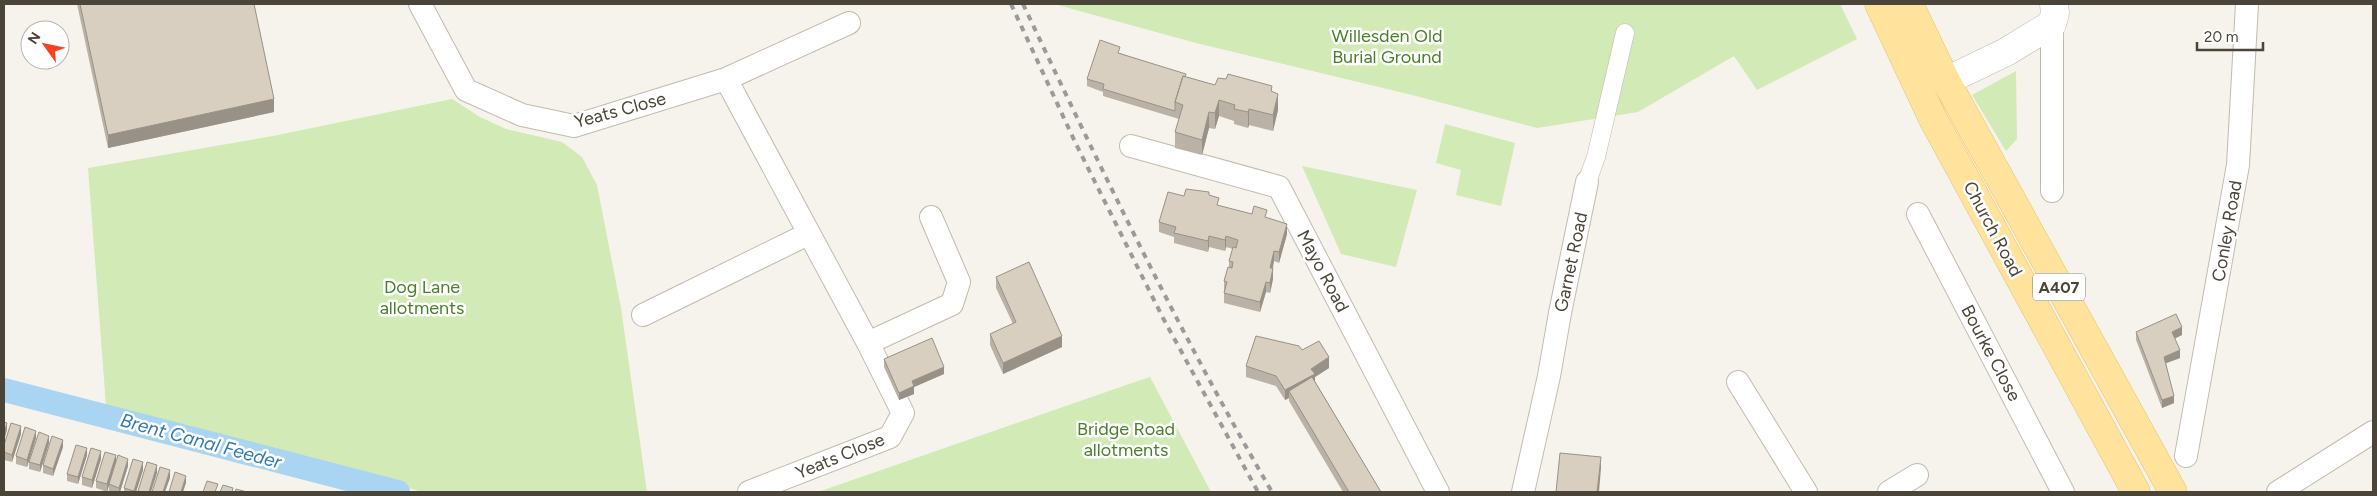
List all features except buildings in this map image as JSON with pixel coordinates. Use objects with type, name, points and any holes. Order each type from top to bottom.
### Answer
[{"type":"main road","name":"A407","points":[[1879,4],[1922,94]]},
{"type":"main road","name":"A407","points":[[1909,4],[1946,81]]},
{"type":"main road","name":"Church Road","points":[[1946,81],[2173,492]]},
{"type":"main road","name":"Church Road","points":[[1922,94],[1933,119],[2136,492]]},
{"type":"street","name":"Yeats Close","points":[[420,4],[466,90],[522,115],[574,126],[726,79],[849,23]]},
{"type":"street","name":"Conley Road","points":[[2186,456],[2238,165],[2248,4]]},
{"type":"street","points":[[1922,94],[2006,52],[2053,14]]},
{"type":"street","points":[[2052,191],[2053,14]]},
{"type":"street","name":"Garnet Road","points":[[1523,492],[1549,376],[1560,312],[1587,182],[1596,157],[1624,34]]},
{"type":"street","name":"Yeats Close","points":[[726,79],[868,343],[903,413],[890,437],[749,492]]},
{"type":"street","name":"Mayo Road","points":[[1131,146],[1279,187],[1438,492]]},
{"type":"street","name":"Bourke Close","points":[[1918,214],[2063,492]]},
{"type":"street","points":[[868,343],[952,304],[959,282],[931,217]]},
{"type":"street","points":[[643,314],[808,234]]},
{"type":"street","points":[[1738,382],[1806,492]]},
{"type":"street","points":[[2278,492],[2373,432]]},
{"type":"street","points":[[1889,492],[1917,475]]},
{"type":"green space","name":"Willesden Old Burial Ground","points":[[1054,4],[1840,4],[1857,39],[1757,90],[1734,56],[1638,112],[1537,128],[1416,96],[1196,43]]},
{"type":"green space","points":[[2016,71],[2017,139],[2006,151],[1972,95]]},
{"type":"green space","name":"Dog Lane allotments","points":[[452,99],[480,117],[506,129],[562,142],[582,157],[597,185],[621,308],[647,492],[423,492],[106,406],[88,168],[273,136]]},
{"type":"green space","points":[[1445,124],[1515,143],[1501,206],[1456,195],[1461,170],[1436,163]]},
{"type":"green space","points":[[1302,166],[1417,190],[1396,267],[1341,254]]},
{"type":"green space","name":"Bridge Road allotments","points":[[1150,377],[1211,492],[818,492],[1135,382]]},
{"type":"waterway","name":"Brent Canal Feeder","points":[[4,390],[398,492]]},
{"type":"railway","points":[[1011,4],[1076,144],[1163,318],[1258,492]]},
{"type":"railway","points":[[1023,4],[1173,312],[1272,492]]}]
